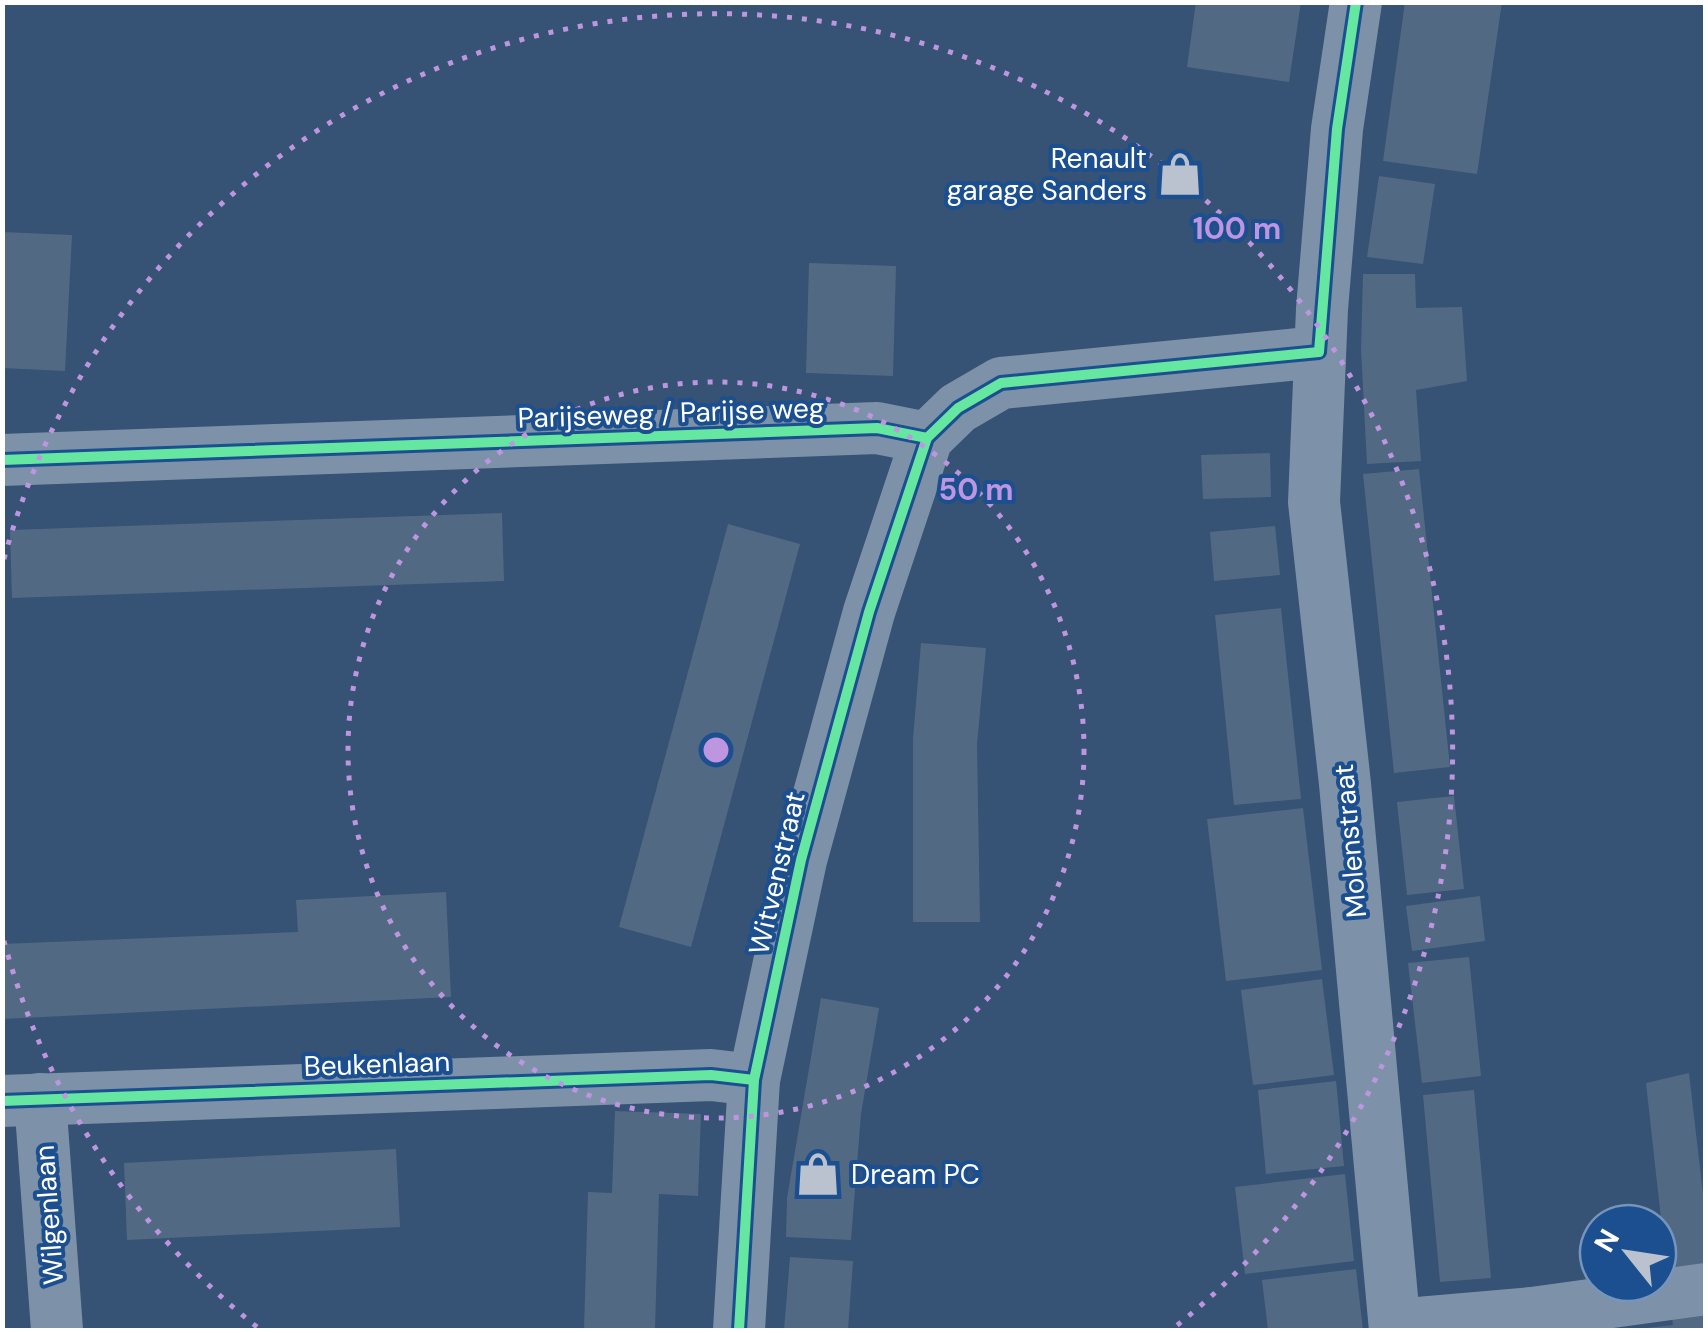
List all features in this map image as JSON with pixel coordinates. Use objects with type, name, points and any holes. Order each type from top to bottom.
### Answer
[{"type":"street","name":"Molenstraat","points":[[1356,2],[1337,128],[1319,352],[1314,502],[1345,784],[1395,1328]]},
{"type":"street","points":[[926,438],[958,408],[1001,382],[1319,352]]},
{"type":"street","name":"Parijseweg / Parijse weg","points":[[2,460],[877,428],[926,438]]},
{"type":"street","name":"Witvenstraat","points":[[739,1330],[754,1080],[800,860],[869,612],[926,438]]},
{"type":"street","name":"Beukenlaan","points":[[22,1100],[711,1075],[754,1080]]},
{"type":"street","name":"Wilgenlaan","points":[[22,1100],[57,1330]]},
{"type":"street","points":[[1395,1328],[1706,1289]]},
{"type":"building","points":[[1196,2],[1301,2],[1289,82],[1187,67]]},
{"type":"building","points":[[1405,2],[1502,2],[1477,174],[1383,161]]},
{"type":"building","points":[[1379,176],[1435,184],[1423,264],[1367,257]]},
{"type":"building","points":[[2,232],[72,235],[65,371],[2,368]]},
{"type":"building","points":[[809,263],[896,266],[893,376],[806,373]]},
{"type":"building","points":[[1363,274],[1415,274],[1416,308],[1462,307],[1467,381],[1416,390],[1421,461],[1367,464],[1361,350]]},
{"type":"building","points":[[1270,453],[1271,497],[1203,499],[1201,455]]},
{"type":"building","points":[[1419,469],[1450,767],[1394,773],[1363,474]]},
{"type":"building","points":[[502,513],[504,581],[12,598],[10,530]]},
{"type":"building","points":[[728,524],[800,544],[691,947],[619,927]]},
{"type":"building","points":[[1275,526],[1280,575],[1214,581],[1210,532]]},
{"type":"building","points":[[1281,608],[1301,799],[1234,805],[1215,615]]},
{"type":"building","points":[[921,643],[986,648],[977,744],[980,922],[913,922],[913,739]]},
{"type":"building","points":[[1454,796],[1464,889],[1407,895],[1397,802]]},
{"type":"building","points":[[1303,808],[1322,970],[1226,981],[1207,819]]},
{"type":"building","points":[[446,892],[451,997],[2,1019],[2,944],[298,932],[296,900]]},
{"type":"building","points":[[1480,896],[1485,941],[1412,951],[1406,906]]},
{"type":"building","points":[[1469,957],[1481,1076],[1422,1083],[1408,963]]},
{"type":"building","points":[[1322,979],[1334,1075],[1253,1085],[1241,990]]},
{"type":"building","points":[[821,998],[879,1008],[861,1114],[851,1240],[786,1237],[787,1198]]},
{"type":"building","points":[[1689,1073],[1706,1220],[1706,1269],[1678,1272],[1678,1203],[1659,1203],[1646,1083]]},
{"type":"building","points":[[1336,1081],[1344,1166],[1266,1174],[1258,1090]]},
{"type":"building","points":[[1474,1090],[1491,1278],[1440,1282],[1423,1095]]},
{"type":"building","points":[[615,1111],[701,1114],[698,1196],[659,1194],[655,1330],[584,1330],[588,1192],[612,1193]]},
{"type":"building","points":[[396,1149],[400,1227],[127,1240],[124,1163]]},
{"type":"building","points":[[1345,1174],[1354,1261],[1245,1274],[1235,1187]]},
{"type":"building","points":[[790,1257],[853,1261],[848,1330],[784,1330]]},
{"type":"building","points":[[1356,1269],[1363,1330],[1268,1330],[1262,1280]]},
{"type":"building","points":[[1706,1314],[1706,1330],[1647,1330],[1673,1325],[1672,1318]]},
{"type":"cycle path","points":[[739,1330],[754,1080],[801,860],[869,612],[927,438],[958,408],[1001,383],[1319,352],[1337,129],[1356,2]]},
{"type":"cycle path","points":[[2,460],[877,428],[927,438]]},
{"type":"cycle path","points":[[2,1101],[711,1075],[754,1080]]},
{"type":"place","name":"Renault garage Sanders","points":[[1180,174]]},
{"type":"place","name":"Dream PC","points":[[818,1174]]}]
